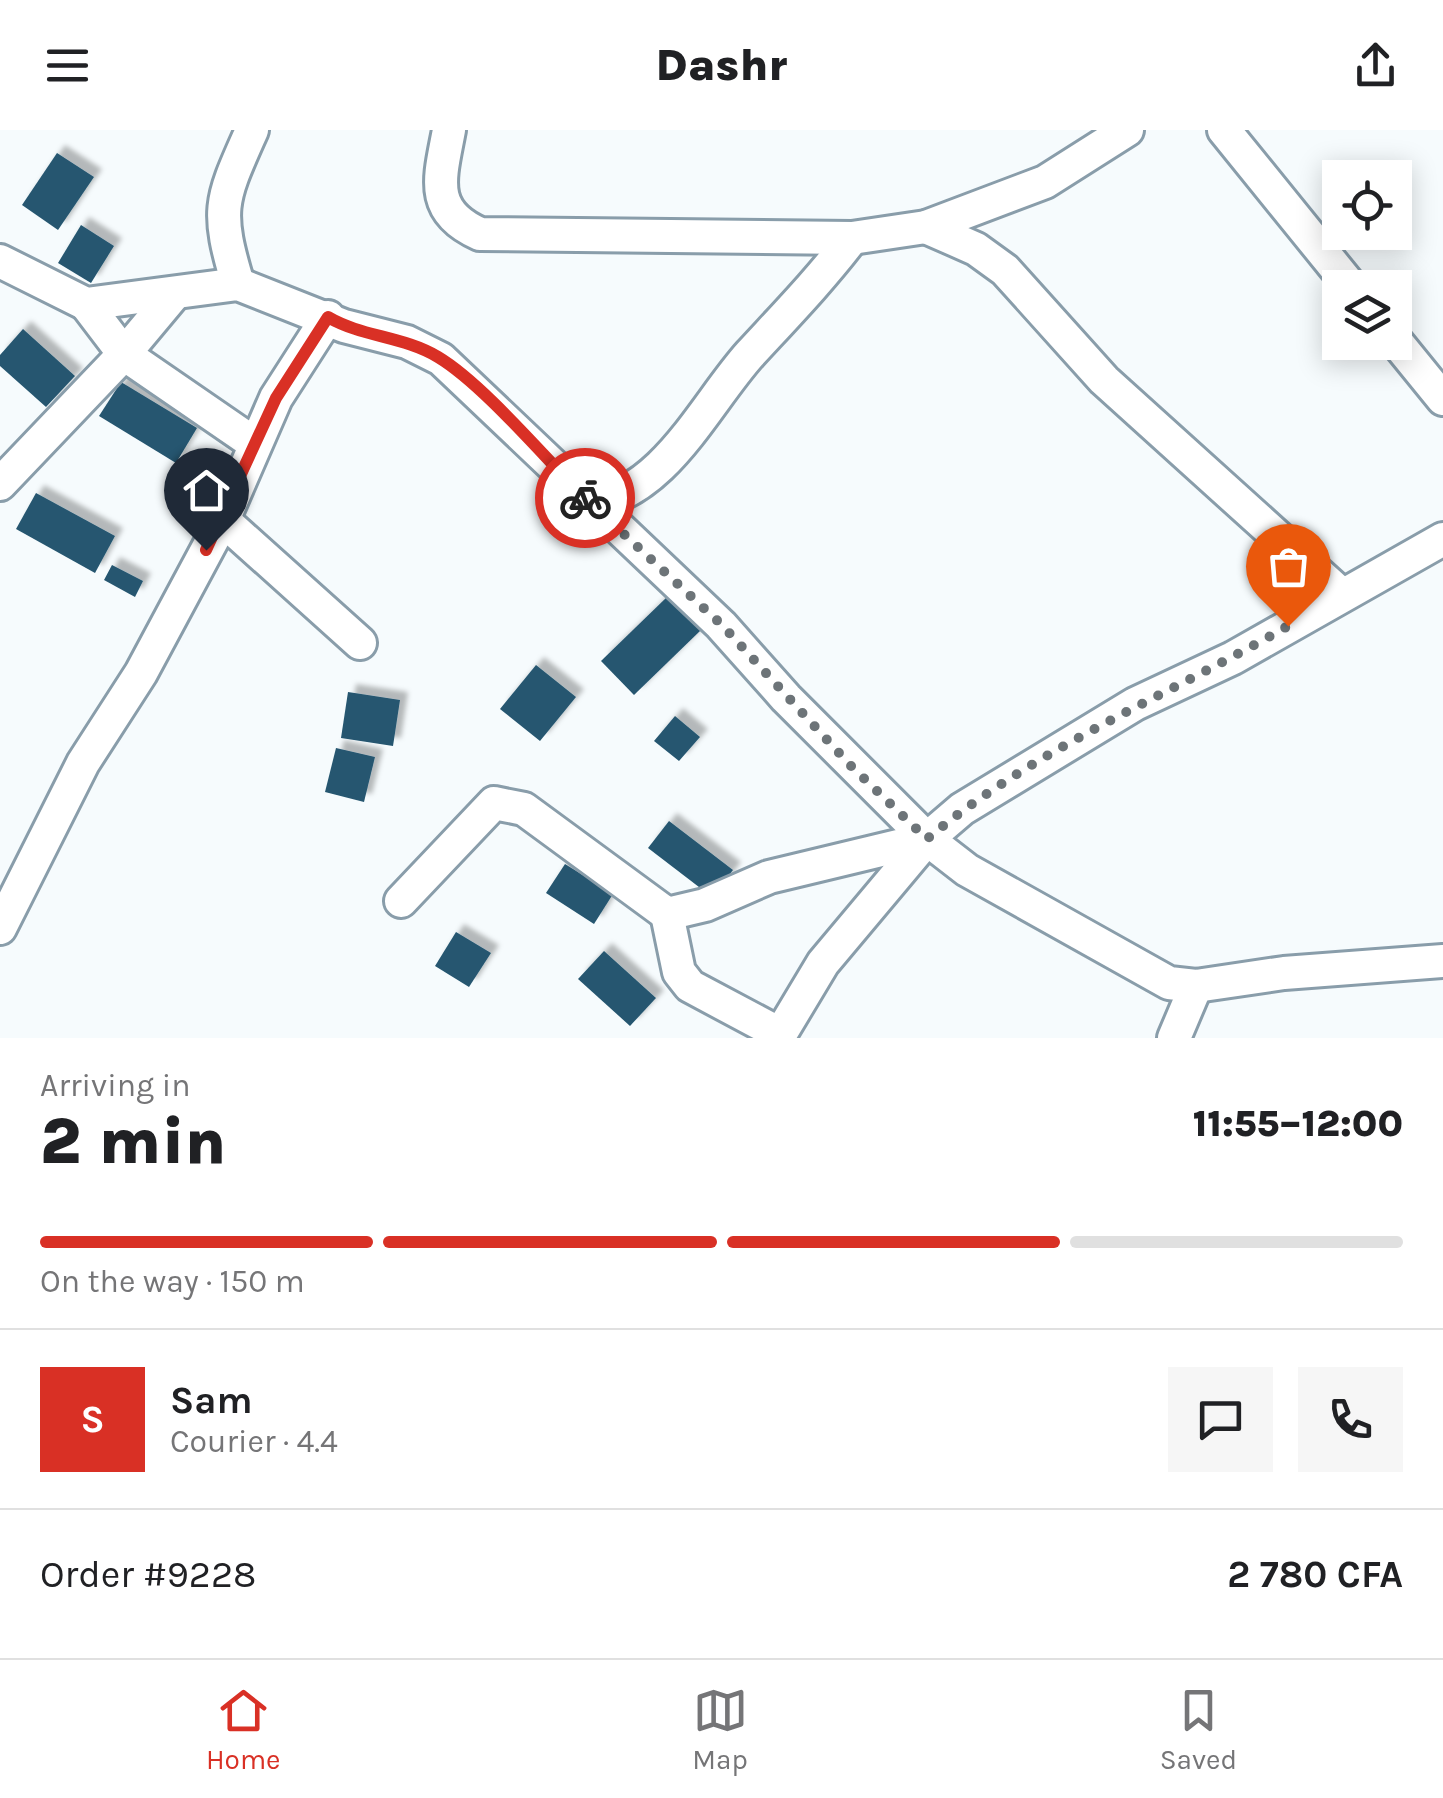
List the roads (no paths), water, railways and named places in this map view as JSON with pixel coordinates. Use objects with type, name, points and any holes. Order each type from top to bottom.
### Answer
[{"type":"street","points":[[238,284],[220,218],[224,193],[252,130]]},
{"type":"street","points":[[449,130],[442,168],[442,201],[454,222],[480,234],[852,238],[926,228],[1045,182],[1111,135]]},
{"type":"street","points":[[1224,130],[1337,270]]},
{"type":"street","points":[[926,228],[976,249],[1005,270],[1104,380],[1342,595]]},
{"type":"street","points":[[590,503],[607,501],[635,487],[684,438],[852,238]]},
{"type":"street","points":[[0,260],[86,304],[124,354],[255,444]]},
{"type":"street","points":[[86,304],[238,284],[344,326],[407,342],[441,358],[722,625],[838,752],[927,839],[967,870],[1169,983],[1196,986],[1284,973],[1443,961]]},
{"type":"street","points":[[0,484],[124,354],[174,293]]},
{"type":"street","points":[[0,928],[82,763],[141,673],[223,520],[276,398],[328,317]]},
{"type":"street","points":[[1411,360],[1443,400]]},
{"type":"street","points":[[223,520],[360,643]]},
{"type":"street","points":[[401,901],[494,803],[524,809],[667,914],[679,972],[690,986],[779,1036],[823,964],[927,839],[962,809],[1135,704],[1234,658],[1443,540]]},
{"type":"street","points":[[667,914],[704,905],[769,877],[927,839]]},
{"type":"street","points":[[1174,1038],[1196,986]]}]
